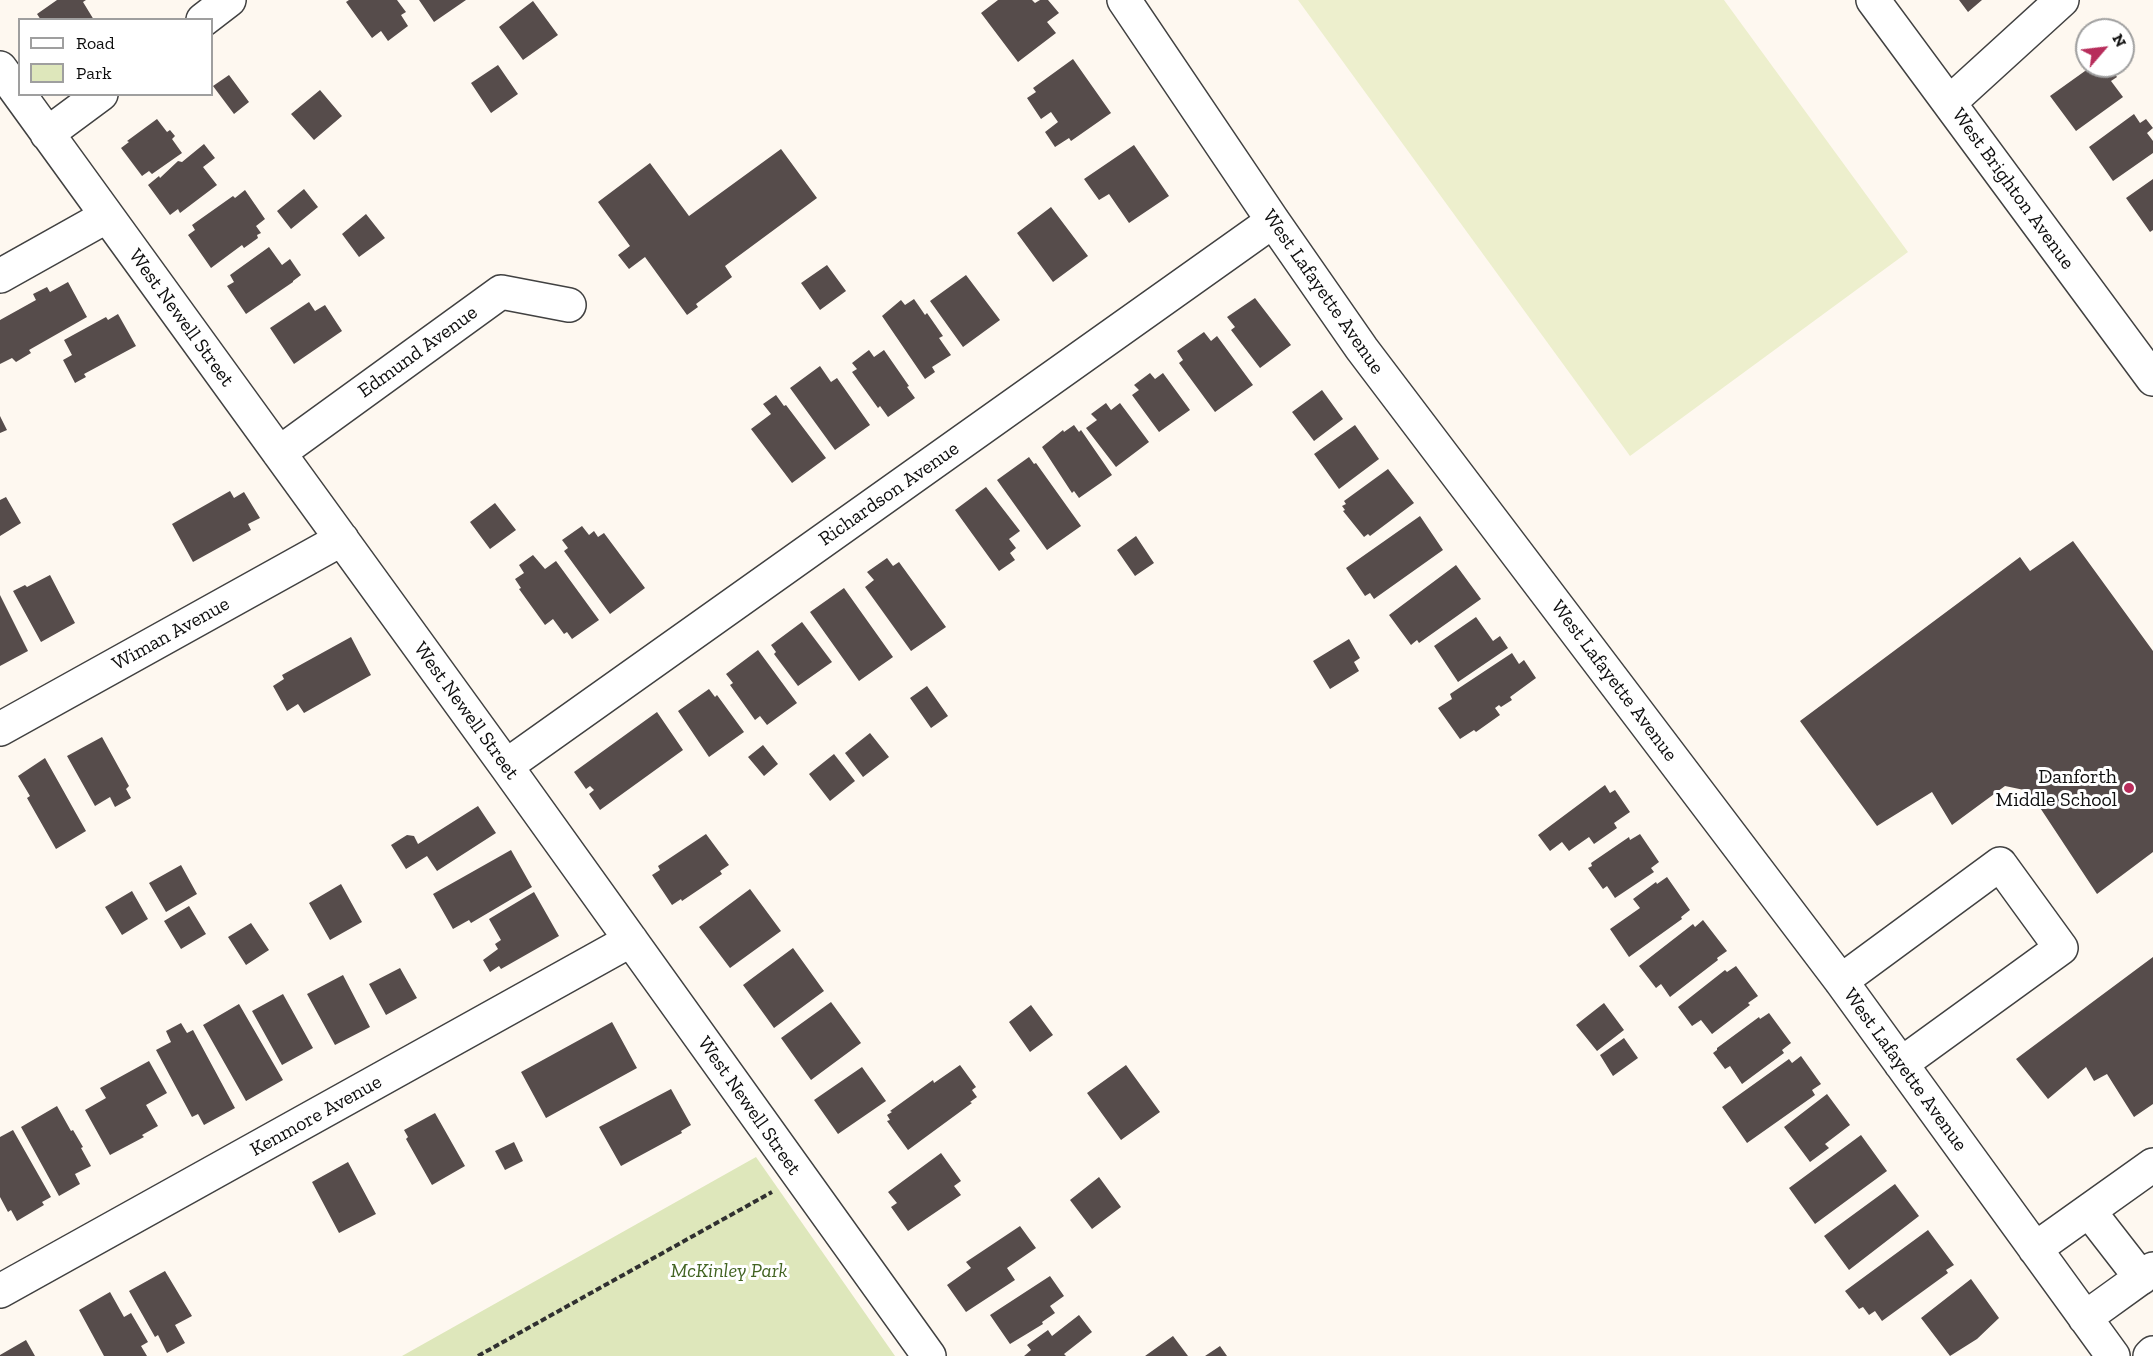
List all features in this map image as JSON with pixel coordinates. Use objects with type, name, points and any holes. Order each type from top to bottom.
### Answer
[{"type":"street","points":[[206,18],[229,0]]},
{"type":"street","name":"West Lafayette Avenue","points":[[1124,0],[1273,221],[1370,358],[1841,981],[2113,1356]]},
{"type":"street","name":"West Brighton Avenue","points":[[1873,0],[2153,379]]},
{"type":"street","points":[[1949,103],[2062,0]]},
{"type":"street","name":"West Newell Street","points":[[0,68],[18,93]]},
{"type":"street","name":"West Newell Street","points":[[20,96],[506,766],[798,1177],[929,1356]]},
{"type":"street","points":[[47,134],[98,96]]},
{"type":"street","points":[[0,276],[106,216]]},
{"type":"street","name":"Richardson Avenue","points":[[506,766],[1273,221]]},
{"type":"street","name":"Edmund Avenue","points":[[279,453],[501,292],[569,305]]},
{"type":"street","name":"Wiman Avenue","points":[[0,729],[342,539]]},
{"type":"street","points":[[1841,981],[2000,864],[2061,948],[1901,1064]]},
{"type":"street","name":"Kenmore Avenue","points":[[0,1292],[631,940]]},
{"type":"street","points":[[2035,1249],[2153,1165]]},
{"type":"street","points":[[2085,1318],[2147,1273],[2089,1211]]},
{"type":"path","points":[[478,1356],[798,1177]]},
{"type":"green space","points":[[1298,0],[1724,0],[1908,252],[1630,456]]},
{"type":"green space","name":"McKinley Park","points":[[756,1157],[895,1356],[402,1356]]},
{"type":"building","points":[[57,0],[86,0],[83,2],[93,18],[40,18],[37,14]]},
{"type":"building","points":[[349,0],[397,0],[406,12],[401,15],[408,26],[388,41],[381,31],[372,38],[346,2]]},
{"type":"building","points":[[419,0],[466,0],[434,22]]},
{"type":"building","points":[[998,0],[1032,0],[1035,3],[1048,0],[1059,13],[1047,22],[1056,33],[1018,62],[981,13]]},
{"type":"building","points":[[1959,0],[1982,0],[1968,12]]},
{"type":"building","points":[[533,1],[558,35],[523,60],[499,27]]},
{"type":"building","points":[[1073,59],[1111,113],[1071,141],[1069,138],[1055,147],[1045,132],[1058,122],[1051,112],[1041,119],[1027,98],[1036,92],[1033,88]]},
{"type":"building","points":[[498,65],[518,94],[491,113],[471,83]]},
{"type":"building","points":[[229,75],[249,102],[234,114],[213,86]]},
{"type":"building","points":[[2075,78],[2116,78],[2111,81],[2123,97],[2076,131],[2050,96]]},
{"type":"building","points":[[320,90],[342,116],[314,140],[291,114]]},
{"type":"building","points":[[2134,114],[2140,123],[2146,119],[2153,128],[2147,133],[2153,141],[2153,153],[2113,181],[2089,147]]},
{"type":"building","points":[[157,119],[167,132],[170,130],[175,136],[172,139],[182,153],[152,174],[149,171],[142,176],[121,148]]},
{"type":"building","points":[[204,144],[215,158],[203,167],[217,185],[180,213],[178,209],[170,215],[148,185]]},
{"type":"building","points":[[1134,145],[1169,196],[1129,223],[1109,194],[1099,200],[1084,179]]},
{"type":"building","points":[[781,149],[817,198],[725,266],[732,277],[696,304],[698,307],[687,315],[645,257],[629,269],[618,255],[630,246],[598,202],[650,163],[689,216]]},
{"type":"building","points":[[2153,179],[2153,230],[2150,232],[2126,198]]},
{"type":"building","points":[[304,189],[318,207],[291,229],[277,211]]},
{"type":"building","points":[[245,190],[265,219],[256,226],[261,233],[244,248],[242,245],[211,268],[188,235],[195,230],[192,225]]},
{"type":"building","points":[[1051,207],[1088,256],[1053,282],[1017,233]]},
{"type":"building","points":[[366,214],[385,238],[359,257],[342,234]]},
{"type":"building","points":[[269,247],[282,265],[290,259],[301,275],[246,314],[227,286],[234,282],[230,275]]},
{"type":"building","points":[[827,265],[846,291],[820,310],[801,283]]},
{"type":"building","points":[[966,275],[1000,320],[963,347],[930,301]]},
{"type":"building","points":[[68,282],[87,317],[29,350],[31,353],[16,362],[12,358],[0,364],[0,320],[36,300],[33,294],[47,287],[50,292]]},
{"type":"building","points":[[1255,298],[1291,345],[1260,368],[1231,330],[1235,327],[1227,317]]},
{"type":"building","points":[[914,299],[943,336],[939,338],[951,355],[932,367],[935,372],[925,379],[882,316],[901,300],[905,305]]},
{"type":"building","points":[[309,302],[315,311],[325,305],[342,331],[294,364],[270,328]]},
{"type":"building","points":[[118,314],[136,346],[84,374],[86,377],[75,383],[63,360],[72,355],[64,340],[106,317],[108,320]]},
{"type":"building","points":[[1204,332],[1211,341],[1217,336],[1253,385],[1215,412],[1179,363],[1183,360],[1177,351]]},
{"type":"building","points":[[869,350],[874,357],[884,350],[915,398],[888,417],[880,406],[878,408],[852,372],[857,369],[852,363]]},
{"type":"building","points":[[820,366],[831,382],[837,378],[870,425],[835,450],[790,388]]},
{"type":"building","points":[[1150,373],[1155,379],[1163,373],[1190,410],[1159,432],[1132,395],[1139,390],[1134,385]]},
{"type":"building","points":[[1322,390],[1343,419],[1314,441],[1292,412]]},
{"type":"building","points":[[776,395],[826,458],[792,483],[751,429],[771,414],[763,404]]},
{"type":"building","points":[[1106,403],[1111,410],[1120,403],[1149,442],[1116,467],[1086,428],[1097,420],[1091,414]]},
{"type":"building","points":[[0,416],[7,430],[0,433]]},
{"type":"building","points":[[1074,425],[1079,432],[1081,430],[1112,475],[1079,498],[1074,491],[1072,493],[1042,447],[1063,430],[1064,432]]},
{"type":"building","points":[[1355,425],[1379,459],[1339,489],[1314,454]]},
{"type":"building","points":[[1029,457],[1034,464],[1036,463],[1081,526],[1047,550],[997,480]]},
{"type":"building","points":[[1388,469],[1414,503],[1370,536],[1368,534],[1364,537],[1343,511],[1345,510],[1342,506],[1346,504],[1344,501]]},
{"type":"building","points":[[986,487],[1020,531],[1009,539],[1016,548],[1010,553],[1015,560],[999,571],[955,510]]},
{"type":"building","points":[[230,491],[234,498],[244,492],[260,518],[248,524],[251,530],[193,562],[172,524]]},
{"type":"building","points":[[6,497],[21,523],[0,536],[0,500]]},
{"type":"building","points":[[495,503],[516,530],[490,549],[470,522]]},
{"type":"building","points":[[1420,516],[1443,550],[1374,599],[1370,593],[1365,596],[1346,568]]},
{"type":"building","points":[[582,526],[589,535],[594,531],[598,537],[604,533],[645,588],[610,614],[564,551],[568,548],[562,540]]},
{"type":"building","points":[[1136,536],[1154,563],[1135,576],[1117,550]]},
{"type":"building","points":[[2073,541],[2153,651],[2153,852],[2097,894],[2029,791],[2005,786],[1952,825],[1932,792],[1877,826],[1800,721],[2020,557],[2030,571]]},
{"type":"building","points":[[533,555],[545,569],[556,561],[599,620],[572,639],[567,632],[564,634],[553,619],[545,625],[519,589],[521,588],[515,579],[524,573],[519,565]]},
{"type":"building","points":[[887,558],[893,566],[899,562],[946,627],[911,651],[865,587],[874,580],[867,572]]},
{"type":"building","points":[[1456,565],[1481,599],[1419,643],[1417,640],[1411,645],[1389,615]]},
{"type":"building","points":[[50,575],[75,623],[41,642],[13,591],[25,585],[27,587]]},
{"type":"building","points":[[844,588],[893,657],[859,681],[810,612]]},
{"type":"building","points":[[0,595],[28,651],[0,666]]},
{"type":"building","points":[[1476,617],[1493,641],[1500,636],[1508,648],[1458,682],[1434,646]]},
{"type":"building","points":[[802,622],[832,662],[798,686],[774,654],[776,652],[771,645]]},
{"type":"building","points":[[351,637],[371,675],[304,713],[298,704],[287,711],[273,686],[284,679],[282,675]]},
{"type":"building","points":[[1349,639],[1360,658],[1354,662],[1359,671],[1330,689],[1313,661]]},
{"type":"building","points":[[758,650],[797,703],[767,725],[760,716],[755,720],[730,685],[733,683],[726,674]]},
{"type":"building","points":[[1512,653],[1519,664],[1524,660],[1536,678],[1510,697],[1512,700],[1495,708],[1500,715],[1476,732],[1474,730],[1460,739],[1438,708],[1452,699],[1450,694]]},
{"type":"building","points":[[927,686],[948,716],[931,728],[910,698]]},
{"type":"building","points":[[709,689],[715,697],[717,695],[744,732],[709,757],[678,711]]},
{"type":"building","points":[[657,712],[683,750],[600,810],[589,794],[594,790],[590,786],[586,789],[574,772]]},
{"type":"building","points":[[870,733],[889,757],[863,777],[845,753]]},
{"type":"building","points":[[102,737],[129,786],[126,789],[131,798],[115,807],[110,797],[95,806],[67,756]]},
{"type":"building","points":[[763,745],[778,764],[764,776],[748,757]]},
{"type":"building","points":[[834,754],[855,781],[830,801],[809,774]]},
{"type":"building","points":[[45,758],[86,831],[56,849],[27,798],[30,796],[18,776]]},
{"type":"building","points":[[1605,785],[1610,793],[1615,790],[1630,812],[1614,823],[1617,828],[1594,844],[1589,837],[1569,851],[1562,842],[1550,851],[1538,835]]},
{"type":"building","points":[[478,806],[496,833],[437,871],[427,856],[406,869],[391,845],[407,835],[414,836],[418,844]]},
{"type":"building","points":[[706,834],[729,865],[720,871],[722,874],[682,901],[681,899],[672,905],[652,875],[660,870],[658,866]]},
{"type":"building","points":[[1640,834],[1659,862],[1651,868],[1654,872],[1615,898],[1607,886],[1603,889],[1588,868],[1592,866],[1591,863],[1629,837],[1630,840]]},
{"type":"building","points":[[511,850],[532,887],[471,923],[469,920],[453,929],[433,894]]},
{"type":"building","points":[[181,865],[197,894],[166,912],[149,883]]},
{"type":"building","points":[[1667,877],[1690,910],[1681,917],[1682,919],[1629,957],[1610,929],[1640,908],[1633,899]]},
{"type":"building","points":[[341,884],[362,922],[330,940],[309,903]]},
{"type":"building","points":[[750,889],[781,931],[730,968],[699,927]]},
{"type":"building","points":[[132,891],[148,919],[122,935],[105,907]]},
{"type":"building","points":[[534,892],[559,936],[501,969],[499,966],[490,972],[483,960],[498,949],[495,944],[501,940],[489,919]]},
{"type":"building","points":[[189,906],[206,934],[181,949],[164,921]]},
{"type":"building","points":[[1703,920],[1727,951],[1670,997],[1661,984],[1656,988],[1639,966],[1693,924],[1695,927]]},
{"type":"building","points":[[251,923],[269,950],[246,965],[228,937]]},
{"type":"building","points":[[793,948],[824,991],[774,1028],[743,985]]},
{"type":"building","points":[[2153,957],[2153,1104],[2134,1117],[2107,1074],[2094,1081],[2086,1067],[2048,1099],[2016,1059]]},
{"type":"building","points":[[1736,966],[1758,996],[1748,1003],[1750,1005],[1712,1034],[1701,1020],[1692,1026],[1678,1007],[1725,970],[1727,972]]},
{"type":"building","points":[[400,968],[417,998],[386,1015],[369,984]]},
{"type":"building","points":[[343,975],[370,1027],[335,1045],[307,994]]},
{"type":"building","points":[[283,994],[313,1048],[282,1065],[252,1011]]},
{"type":"building","points":[[831,1002],[861,1043],[811,1080],[781,1038]]},
{"type":"building","points":[[1604,1003],[1624,1030],[1597,1051],[1576,1025]]},
{"type":"building","points":[[239,1004],[283,1080],[246,1101],[203,1025]]},
{"type":"building","points":[[1031,1005],[1053,1035],[1030,1052],[1009,1022]]},
{"type":"building","points":[[1769,1013],[1791,1043],[1782,1050],[1784,1053],[1742,1084],[1730,1066],[1725,1069],[1713,1053],[1759,1017],[1760,1019]]},
{"type":"building","points":[[612,1022],[637,1068],[546,1118],[521,1072]]},
{"type":"building","points":[[181,1023],[187,1033],[193,1030],[235,1108],[204,1125],[198,1114],[192,1117],[156,1050],[171,1042],[166,1031]]},
{"type":"building","points":[[1624,1038],[1638,1058],[1613,1076],[1600,1055]]},
{"type":"building","points":[[1801,1056],[1821,1084],[1812,1090],[1815,1095],[1747,1143],[1722,1107],[1789,1059],[1792,1063]]},
{"type":"building","points":[[149,1061],[167,1093],[146,1105],[158,1126],[142,1135],[144,1137],[110,1155],[85,1110],[106,1098],[100,1088]]},
{"type":"building","points":[[960,1065],[976,1087],[972,1090],[977,1097],[908,1150],[887,1121],[890,1120],[887,1115],[933,1080],[934,1083]]},
{"type":"building","points":[[1126,1065],[1160,1112],[1121,1140],[1087,1093]]},
{"type":"building","points":[[862,1067],[886,1101],[838,1134],[814,1100]]},
{"type":"building","points":[[671,1089],[691,1125],[681,1131],[682,1133],[621,1166],[599,1127]]},
{"type":"building","points":[[1827,1094],[1850,1125],[1825,1144],[1829,1148],[1810,1162],[1784,1127]]},
{"type":"building","points":[[57,1106],[83,1147],[81,1148],[91,1166],[75,1174],[80,1184],[59,1196],[21,1127]]},
{"type":"building","points":[[435,1113],[465,1166],[432,1185],[406,1139],[408,1137],[404,1130]]},
{"type":"building","points":[[13,1130],[51,1197],[42,1202],[44,1205],[17,1221],[11,1210],[8,1212],[0,1197],[0,1137]]},
{"type":"building","points":[[1861,1135],[1887,1171],[1815,1224],[1789,1188]]},
{"type":"building","points":[[514,1142],[523,1161],[505,1170],[495,1151]]},
{"type":"building","points":[[941,1153],[961,1181],[954,1186],[961,1195],[908,1231],[891,1207],[897,1203],[888,1192]]},
{"type":"building","points":[[348,1162],[376,1214],[339,1233],[312,1182]]},
{"type":"building","points":[[1099,1177],[1121,1207],[1092,1229],[1070,1200]]},
{"type":"building","points":[[1895,1184],[1919,1216],[1849,1270],[1824,1236]]},
{"type":"building","points":[[1020,1226],[1036,1248],[1007,1268],[1015,1280],[966,1312],[947,1285],[971,1268],[966,1262]]},
{"type":"building","points":[[1928,1230],[1954,1265],[1946,1270],[1948,1273],[1882,1321],[1875,1311],[1869,1315],[1863,1307],[1859,1309],[1845,1291]]},
{"type":"building","points":[[165,1271],[192,1316],[175,1325],[185,1343],[167,1353],[158,1335],[155,1337],[129,1291]]},
{"type":"building","points":[[1050,1276],[1064,1296],[1050,1306],[1055,1313],[1042,1322],[1043,1324],[1010,1344],[990,1315]]},
{"type":"building","points":[[1971,1279],[1999,1318],[1977,1339],[1950,1356],[1921,1318]]},
{"type":"building","points":[[110,1292],[124,1317],[131,1313],[148,1342],[141,1346],[147,1356],[104,1356],[79,1310]]},
{"type":"building","points":[[1079,1315],[1092,1332],[1064,1354],[1066,1356],[1024,1356],[1031,1350],[1027,1345],[1048,1330],[1052,1336]]},
{"type":"building","points":[[1173,1336],[1188,1356],[1145,1356]]},
{"type":"building","points":[[26,1340],[35,1356],[0,1356],[0,1355]]},
{"type":"building","points":[[1220,1346],[1227,1356],[1205,1356]]},
{"type":"place","name":"Danforth Middle School","points":[[2129,788]]}]
